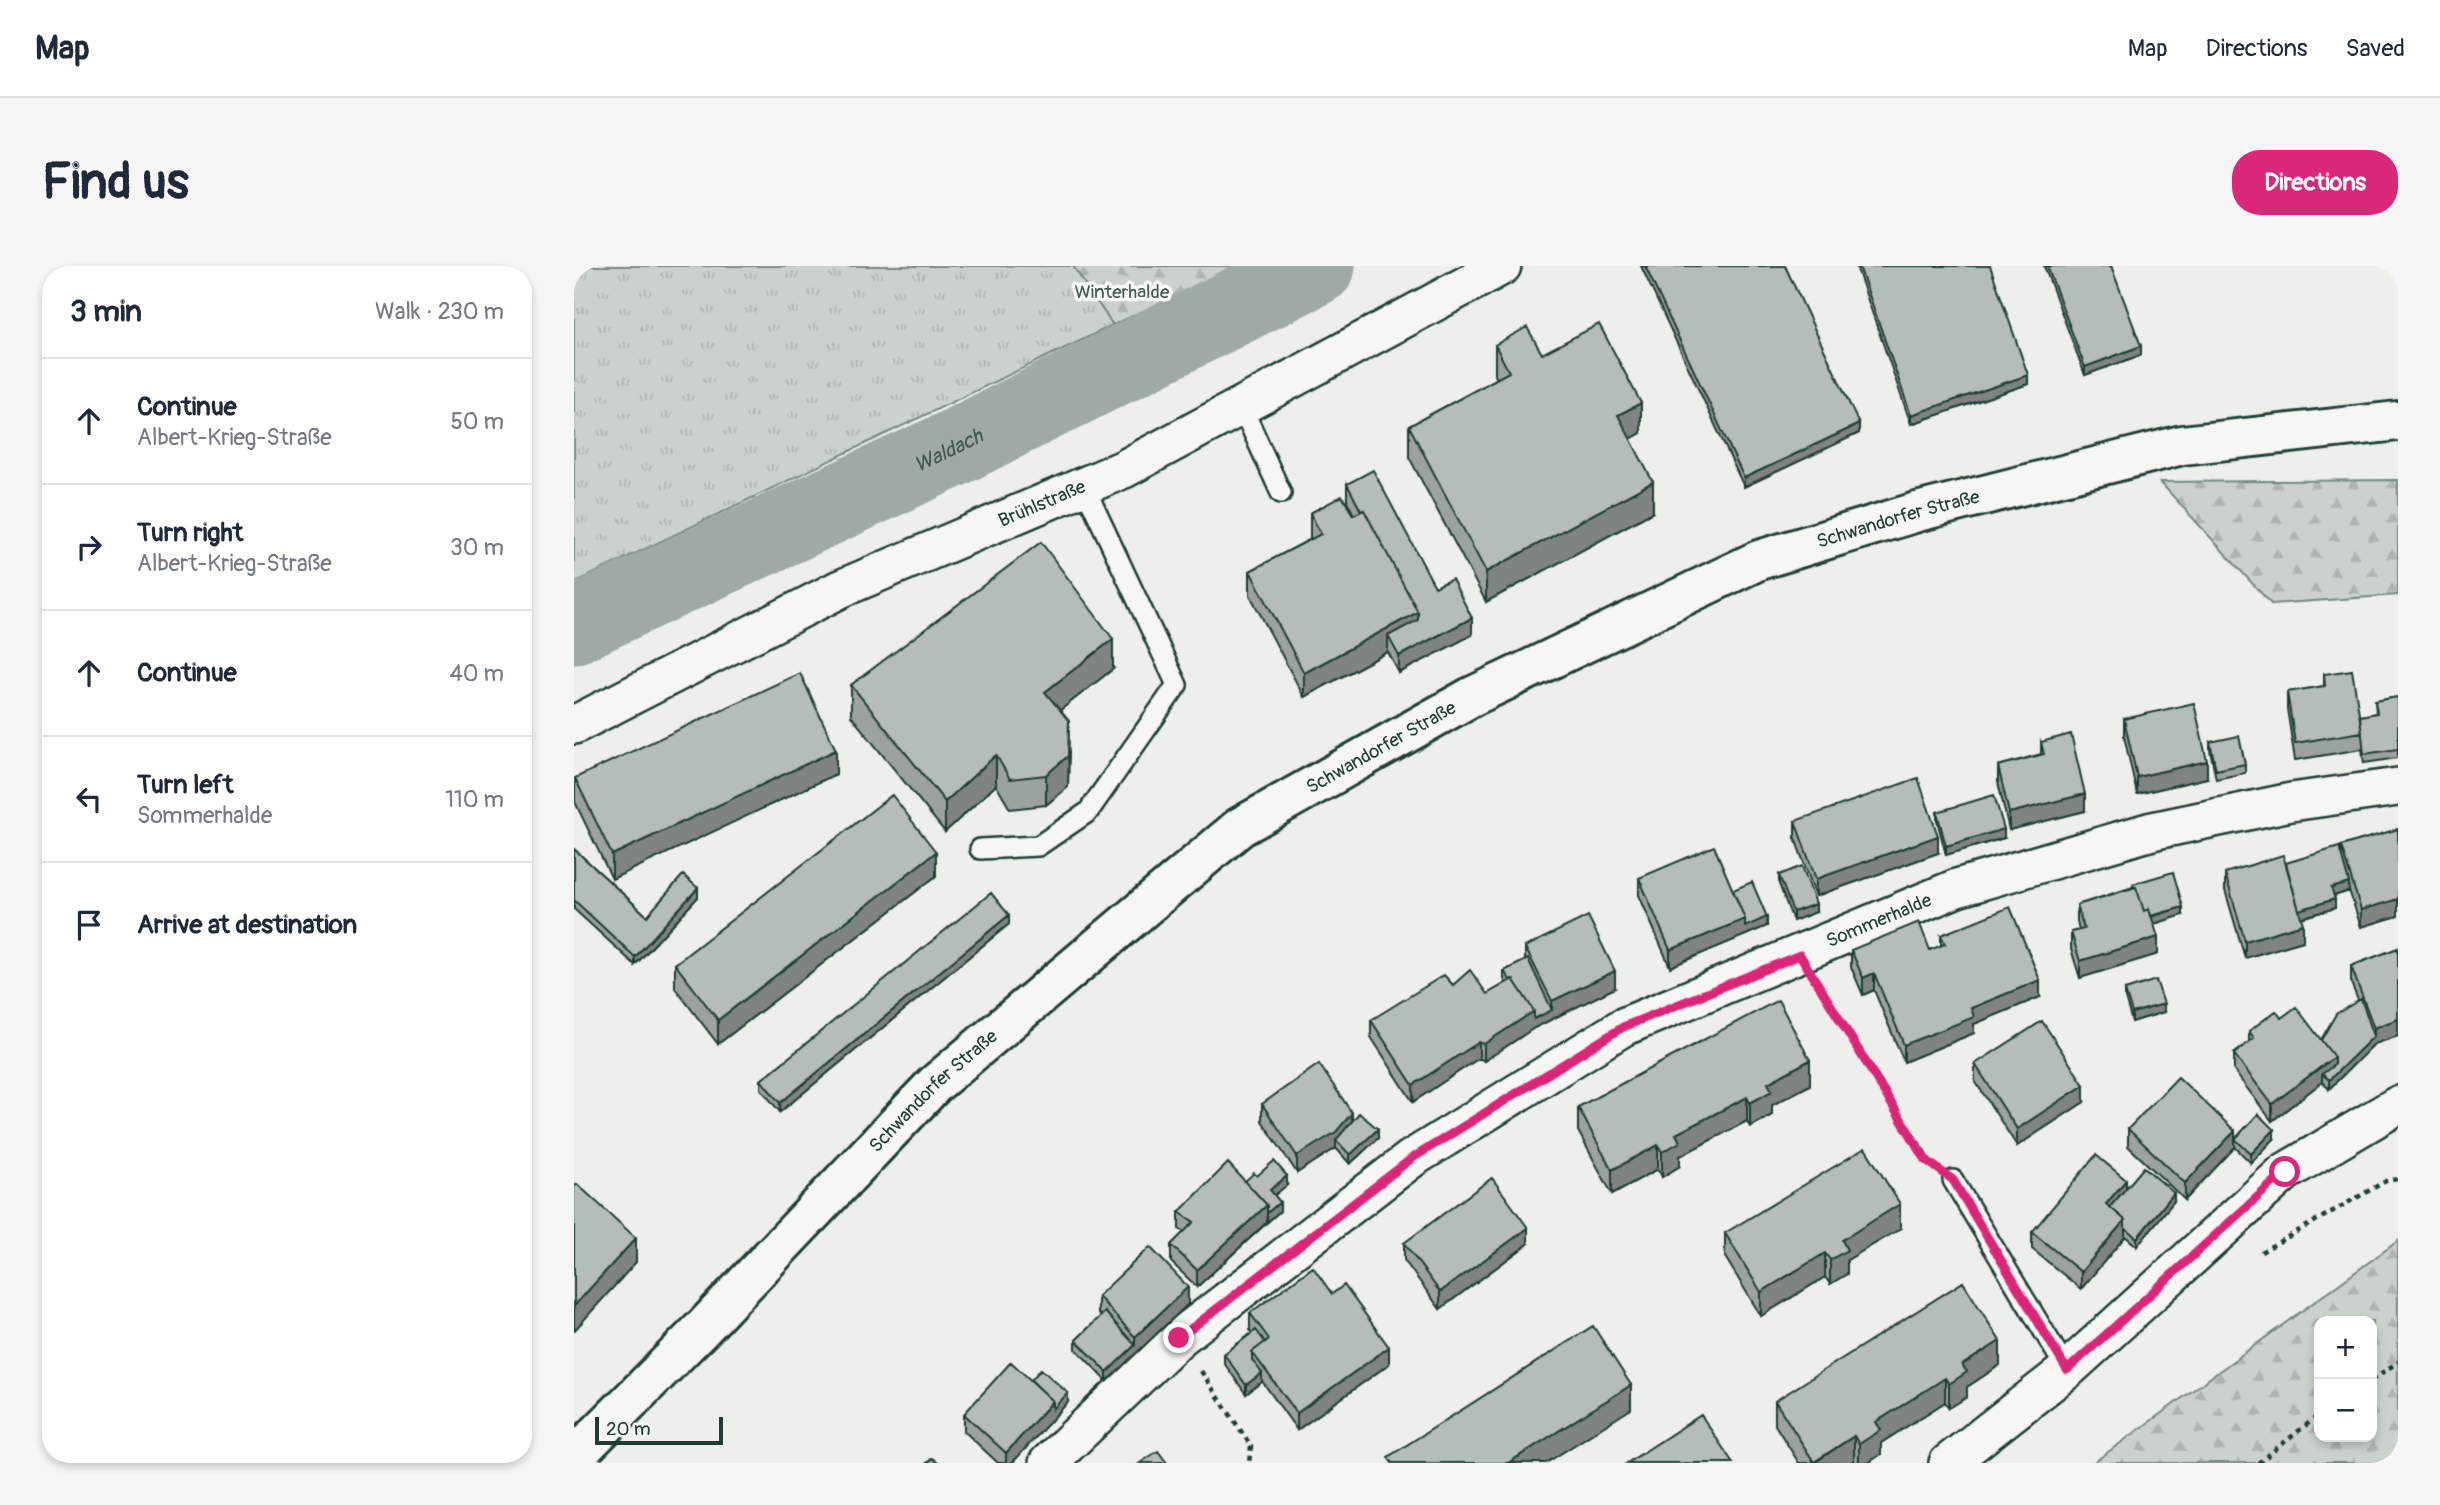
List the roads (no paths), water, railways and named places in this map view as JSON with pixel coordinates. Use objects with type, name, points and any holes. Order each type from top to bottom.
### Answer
[{"type":"main road","name":"Schwandorfer Straße","points":[[574,1457],[704,1328],[935,1084],[1229,836],[1252,820],[1471,697],[1759,560],[1917,512],[2182,445],[2398,421]]},
{"type":"street","name":"Brühlstraße","points":[[574,724],[840,589],[1124,469],[1503,266]]},
{"type":"street","name":"Sommerhalde","points":[[1048,1463],[1179,1338],[1411,1159],[1623,1027],[1957,888],[2152,831],[2291,802],[2398,787]]},
{"type":"street","points":[[1948,1463],[2067,1370],[2285,1172],[2398,1105]]},
{"type":"lane","points":[[1241,405],[1282,493]]},
{"type":"lane","points":[[980,849],[1038,846],[1088,812],[1177,685],[1084,486]]},
{"type":"lane","points":[[1953,1180],[2067,1370]]},
{"type":"waterway","name":"Waldach","points":[[574,625],[950,450],[1317,266]]},
{"type":"park label","name":"Winterhalde","points":[[1122,292]]}]
